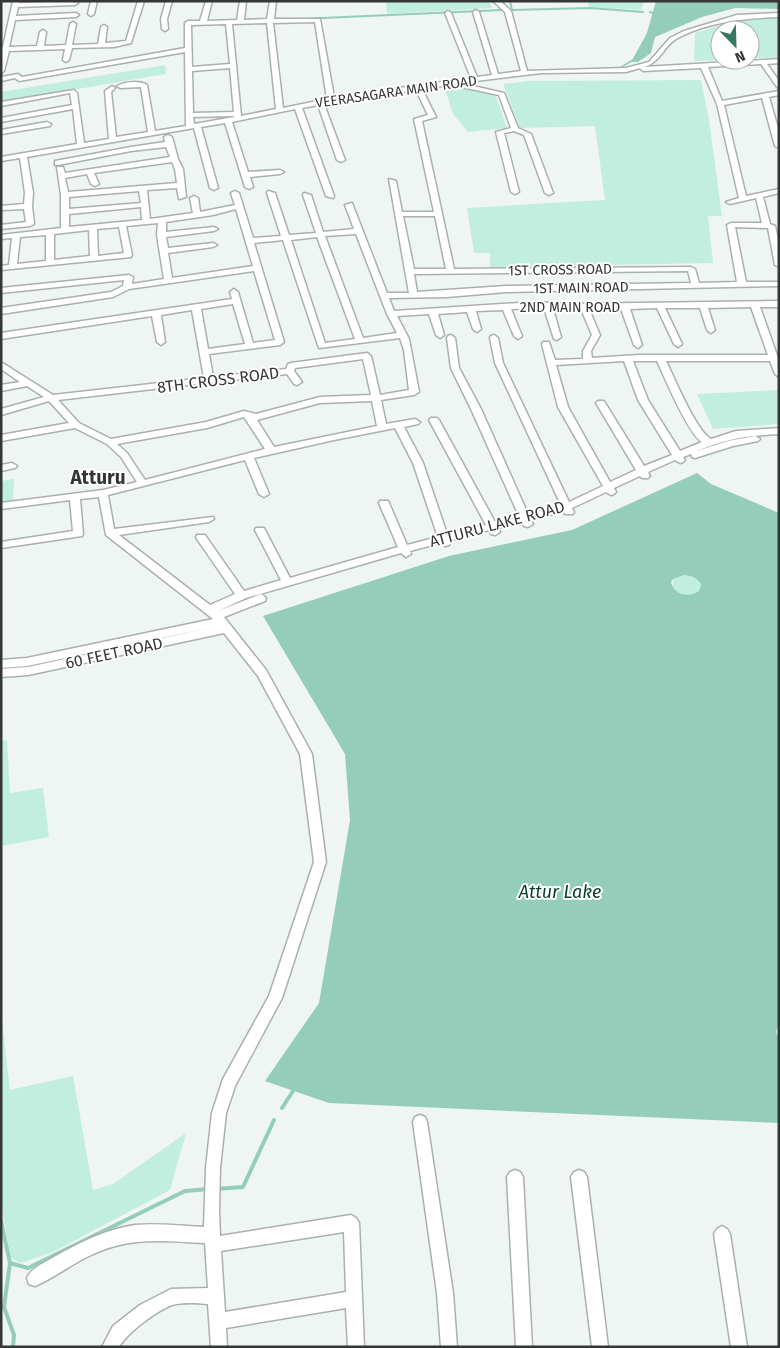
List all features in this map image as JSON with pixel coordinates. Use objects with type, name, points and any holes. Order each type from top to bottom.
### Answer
[{"type":"street","points":[[91,14],[94,1]]},
{"type":"street","points":[[4,49],[100,45],[131,41],[141,1]]},
{"type":"street","points":[[165,29],[164,19],[169,1]]},
{"type":"street","points":[[203,23],[209,1]]},
{"type":"street","points":[[240,22],[244,1]]},
{"type":"street","points":[[273,1],[270,22],[280,110]]},
{"type":"street","points":[[496,1],[508,11],[524,74]]},
{"type":"street","points":[[1,71],[4,49],[16,3],[75,2]]},
{"type":"street","points":[[476,12],[496,78]]},
{"type":"street","points":[[448,13],[475,80]]},
{"type":"street","points":[[13,18],[76,15]]},
{"type":"street","name":"VEERASAGARA MAIN ROAD","points":[[1,159],[228,120],[237,116],[453,82],[540,71],[626,70],[652,64],[672,39],[696,29],[737,17],[779,15]]},
{"type":"street","points":[[214,188],[190,115],[187,50],[188,23],[318,20],[331,100]]},
{"type":"street","points":[[190,115],[237,116],[230,23]]},
{"type":"street","points":[[66,60],[72,24]]},
{"type":"street","points":[[97,55],[104,27]]},
{"type":"street","points":[[40,48],[43,32]]},
{"type":"street","points":[[19,79],[187,50]]},
{"type":"street","points":[[763,62],[774,92],[779,146]]},
{"type":"street","points":[[626,70],[779,62]]},
{"type":"street","points":[[188,69],[233,66]]},
{"type":"street","points":[[704,66],[720,104],[743,199]]},
{"type":"street","points":[[1,79],[18,76],[23,88]]},
{"type":"street","points":[[453,82],[461,86],[502,94],[515,129]]},
{"type":"street","points":[[120,86],[144,85],[152,133]]},
{"type":"street","points":[[418,87],[432,117],[418,119],[450,271]]},
{"type":"street","points":[[112,88],[108,91],[113,139]]},
{"type":"street","points":[[1,104],[72,91],[74,93],[81,145]]},
{"type":"street","points":[[720,104],[774,92]]},
{"type":"street","points":[[320,102],[331,160],[330,196]]},
{"type":"street","points":[[1,120],[76,106]]},
{"type":"street","points":[[298,106],[331,160]]},
{"type":"street","points":[[228,120],[249,186]]},
{"type":"street","points":[[1,132],[47,124]]},
{"type":"street","points":[[515,192],[500,132],[515,129],[527,134],[549,192]]},
{"type":"street","points":[[167,130],[169,144],[180,169],[182,196]]},
{"type":"street","points":[[58,163],[169,144]]},
{"type":"street","points":[[55,150],[65,195],[65,230]]},
{"type":"street","points":[[1,226],[30,224],[28,206],[30,192],[23,155]]},
{"type":"street","points":[[65,195],[127,178],[174,159]]},
{"type":"street","points":[[62,176],[90,172],[127,178],[143,188],[180,184]]},
{"type":"street","points":[[90,172],[95,184]]},
{"type":"street","points":[[245,175],[280,172]]},
{"type":"street","points":[[392,181],[413,295]]},
{"type":"street","points":[[143,188],[146,221]]},
{"type":"street","points":[[730,202],[779,191]]},
{"type":"street","points":[[205,352],[280,342],[235,193]]},
{"type":"street","points":[[271,194],[322,346],[402,335]]},
{"type":"street","points":[[308,195],[320,234],[360,341]]},
{"type":"street","points":[[758,196],[767,226]]},
{"type":"street","points":[[194,198],[197,215]]},
{"type":"street","points":[[65,212],[138,205]]},
{"type":"street","points":[[110,442],[208,425],[244,414],[256,417],[320,400],[377,398],[414,392],[408,350],[391,314],[349,205]]},
{"type":"street","points":[[1,208],[28,206]]},
{"type":"street","points":[[1,237],[162,220],[239,206]]},
{"type":"street","points":[[399,214],[438,214]]},
{"type":"street","points":[[162,220],[168,281]]},
{"type":"street","points":[[1,268],[128,255],[122,224]]},
{"type":"street","points":[[742,285],[731,225],[771,226],[779,265]]},
{"type":"street","points":[[93,227],[94,259]]},
{"type":"street","points":[[162,234],[214,229]]},
{"type":"street","points":[[249,241],[358,231]]},
{"type":"street","points":[[50,232],[50,263]]},
{"type":"street","points":[[13,267],[16,235]]},
{"type":"street","points":[[164,251],[213,245]]},
{"type":"street","points":[[1,311],[113,294],[127,286],[257,268]]},
{"type":"street","name":"1ST CROSS ROAD","points":[[410,272],[691,268],[696,286]]},
{"type":"street","points":[[1,291],[129,277],[127,286]]},
{"type":"street","name":"1ST MAIN ROAD","points":[[384,296],[506,289],[779,284]]},
{"type":"street","points":[[234,292],[250,346]]},
{"type":"street","points":[[1,336],[237,301]]},
{"type":"street","name":"2ND MAIN ROAD","points":[[391,314],[535,305],[548,307],[625,307],[779,304]]},
{"type":"street","points":[[755,305],[779,374]]},
{"type":"street","points":[[660,306],[678,344]]},
{"type":"street","points":[[702,306],[712,330]]},
{"type":"street","points":[[196,307],[210,382]]},
{"type":"street","points":[[506,307],[518,336]]},
{"type":"street","points":[[548,307],[557,338]]},
{"type":"street","points":[[584,307],[596,334],[587,351],[588,362]]},
{"type":"street","points":[[625,307],[638,345]]},
{"type":"street","points":[[471,310],[477,329]]},
{"type":"street","points":[[433,312],[440,335]]},
{"type":"street","points":[[156,313],[161,342]]},
{"type":"street","points":[[451,338],[455,368],[527,522]]},
{"type":"street","points":[[494,338],[499,363],[568,509]]},
{"type":"street","points":[[546,344],[563,407],[610,490]]},
{"type":"street","name":"8TH CROSS ROAD","points":[[1,412],[51,398],[290,372],[291,366],[367,356],[377,398]]},
{"type":"street","points":[[552,363],[660,358],[773,358]]},
{"type":"street","points":[[660,358],[683,406],[702,438],[710,442]]},
{"type":"street","points":[[628,359],[643,400],[678,458]]},
{"type":"street","points":[[1,365],[51,398],[76,425],[110,442],[124,454],[143,484]]},
{"type":"street","points":[[290,372],[297,382]]},
{"type":"street","points":[[1,388],[28,382]]},
{"type":"street","points":[[377,398],[382,427]]},
{"type":"street","points":[[601,404],[644,473]]},
{"type":"street","points":[[250,416],[271,451]]},
{"type":"street","points":[[434,420],[494,529]]},
{"type":"street","points":[[1,506],[103,493],[347,433],[415,422]]},
{"type":"street","points":[[398,424],[418,463],[444,540]]},
{"type":"street","points":[[1,438],[76,425]]},
{"type":"street","name":"ATTURU LAKE ROAD","points":[[219,619],[242,595],[444,540],[527,522],[568,509],[710,442],[736,434],[779,431]]},
{"type":"street","name":"ATTURU LAKE ROAD","points":[[678,458],[732,443],[779,436]]},
{"type":"street","points":[[249,456],[264,494]]},
{"type":"street","points":[[1,468],[12,466]]},
{"type":"street","points":[[103,493],[110,534],[219,619],[262,673],[306,754],[320,862],[276,998],[228,1084],[220,1114],[213,1168],[212,1212],[219,1347]]},
{"type":"street","points":[[1,545],[78,534],[75,498]]},
{"type":"street","points":[[384,503],[405,551]]},
{"type":"street","points":[[110,534],[210,519]]},
{"type":"street","points":[[260,530],[287,582]]},
{"type":"street","points":[[200,538],[242,595]]},
{"type":"street","name":"ATTURU LAKE ROAD","points":[[219,619],[248,602],[405,551]]},
{"type":"street","name":"60 FEET ROAD","points":[[1,664],[27,662],[219,619]]},
{"type":"street","name":"60 FEET ROAD","points":[[1,672],[28,671],[219,619]]},
{"type":"street","points":[[420,1122],[445,1293],[449,1347]]},
{"type":"street","points":[[515,1177],[524,1347]]},
{"type":"street","points":[[579,1177],[600,1347]]},
{"type":"street","points":[[35,1278],[56,1264],[110,1239],[134,1233],[213,1240],[351,1223],[356,1347]]},
{"type":"street","points":[[722,1234],[738,1347]]},
{"type":"street","points":[[110,1347],[119,1332],[146,1311],[171,1297],[216,1296]]},
{"type":"street","points":[[218,1321],[353,1299]]},
{"type":"shaded area","points":[[386,1],[489,1],[492,8],[387,14]]},
{"type":"shaded area","points":[[588,1],[644,1],[641,10],[589,7]]},
{"type":"shaded area","points":[[779,18],[779,57],[760,58],[760,20],[740,20]]},
{"type":"shaded area","points":[[710,29],[710,60],[694,61],[695,33]]},
{"type":"shaded area","points":[[165,65],[166,74],[1,102],[1,92]]},
{"type":"shaded area","points":[[701,80],[709,120],[722,216],[708,216],[713,263],[490,267],[490,253],[474,253],[467,208],[605,200],[595,126],[520,128],[503,84],[528,81]]},
{"type":"shaded area","points":[[458,87],[495,94],[507,128],[468,132],[453,114],[445,89]]},
{"type":"shaded area","points":[[779,390],[779,424],[713,429],[697,394]]},
{"type":"shaded area","points":[[14,479],[13,501],[1,503],[1,481]]},
{"type":"shaded area","points":[[684,575],[698,581],[701,585],[699,591],[686,595],[679,593],[673,588],[673,579]]},
{"type":"shaded area","points":[[7,740],[10,793],[43,788],[49,837],[1,846],[1,741]]},
{"type":"shaded area","points":[[1,1012],[10,1090],[73,1076],[93,1190],[113,1184],[186,1133],[170,1190],[53,1252],[21,1263],[11,1258],[1,1206]]},
{"type":"water","points":[[656,1],[779,1],[779,9],[735,8],[702,17],[655,37],[651,53],[638,62],[631,62],[647,33]]},
{"type":"water","name":"Attur Lake","points":[[697,473],[711,484],[779,513],[779,1022],[776,1032],[779,1039],[779,1123],[329,1103],[265,1081],[319,1003],[350,820],[345,754],[263,616],[449,556],[572,530]],"holes":[[[684,575],[698,581],[701,585],[699,591],[687,595],[675,590],[671,582],[673,579]]]},
{"type":"waterway","points":[[510,1],[512,10],[590,8],[643,12]]},
{"type":"waterway","points":[[300,19],[502,10]]},
{"type":"waterway","points":[[620,68],[636,58]]},
{"type":"waterway","points":[[282,1108],[295,1088]]},
{"type":"waterway","points":[[215,1189],[243,1187],[274,1120]]},
{"type":"waterway","points":[[10,1263],[28,1268],[185,1191],[209,1189]]},
{"type":"waterway","points":[[1,1221],[10,1263]]},
{"type":"waterway","points":[[10,1263],[4,1307],[14,1335],[13,1347]]},
{"type":"district","name":"Atturu","points":[[98,477]]}]
